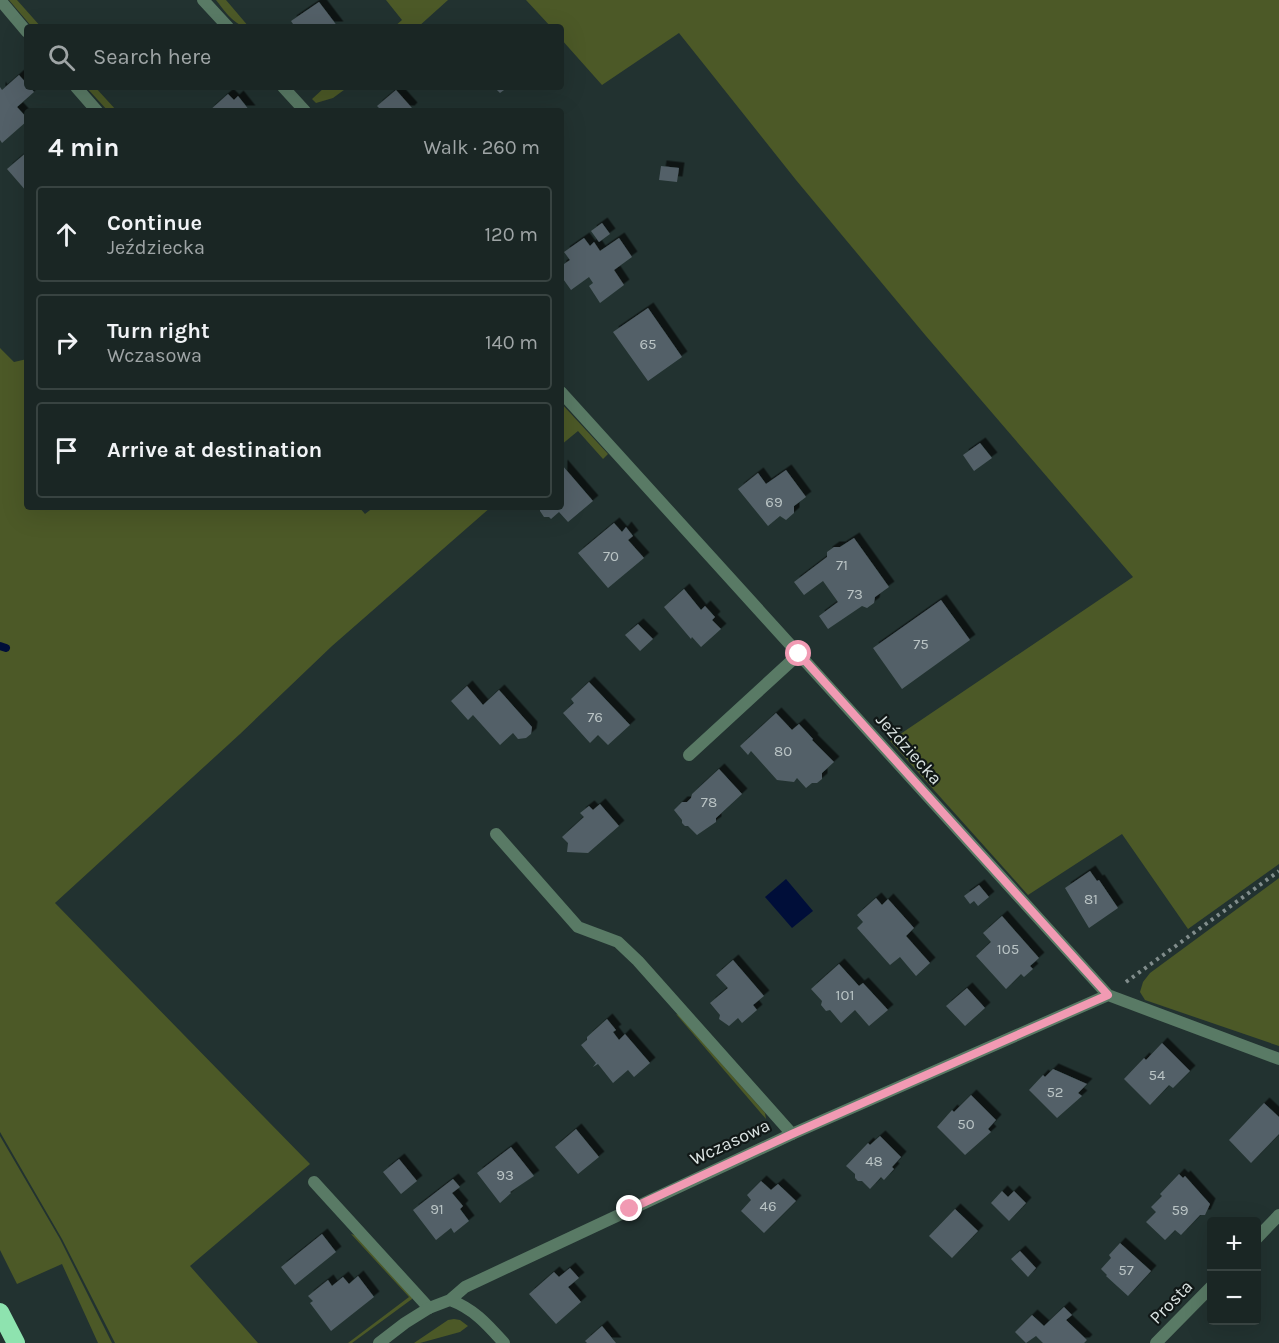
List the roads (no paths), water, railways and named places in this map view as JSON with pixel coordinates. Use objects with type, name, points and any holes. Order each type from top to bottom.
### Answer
[{"type":"highway","points":[[0,1312],[16,1343]]},
{"type":"street","points":[[0,0],[24,28]]},
{"type":"street","points":[[203,0],[225,24]]},
{"type":"street","points":[[79,90],[94,108]]},
{"type":"street","points":[[286,90],[302,108]]},
{"type":"street","name":"Jeździecka","points":[[564,395],[1108,995],[1279,1059]]},
{"type":"street","points":[[689,754],[799,654]]},
{"type":"street","points":[[496,834],[578,927],[618,942],[638,961],[792,1134]]},
{"type":"street","name":"Wczasowa","points":[[379,1343],[429,1308],[450,1300],[465,1287],[792,1134],[1108,995]]},
{"type":"street","points":[[314,1182],[429,1308]]},
{"type":"street","points":[[1261,1235],[1279,1215]]},
{"type":"street","name":"Prosta","points":[[1156,1343],[1207,1291]]},
{"type":"street","points":[[450,1300],[465,1305],[482,1317],[504,1343]]},
{"type":"water","points":[[786,879],[813,911],[792,928],[765,897]]},
{"type":"waterway","points":[[0,646],[6,648]]}]
